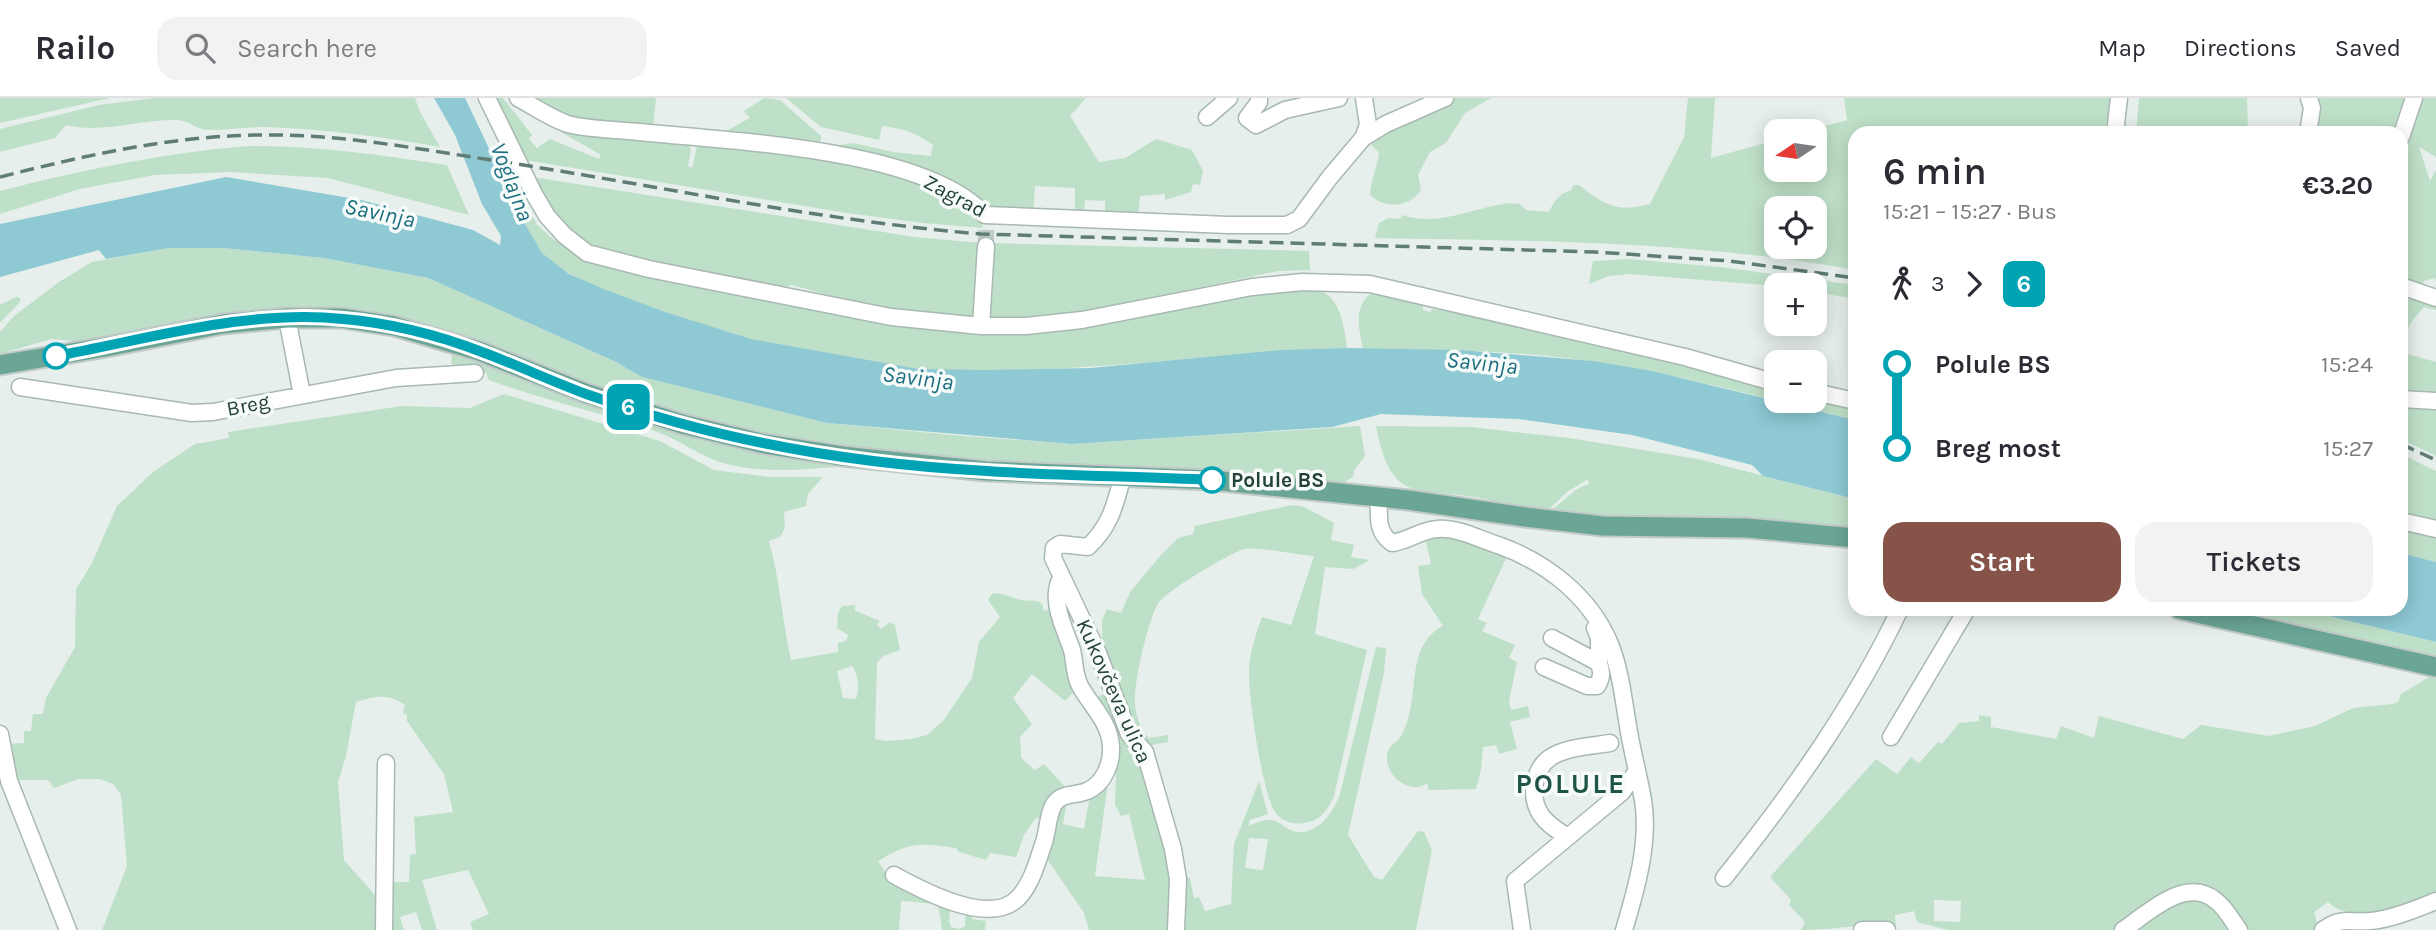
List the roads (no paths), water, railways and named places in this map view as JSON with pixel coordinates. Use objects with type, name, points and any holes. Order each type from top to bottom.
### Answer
[{"type":"main road","points":[[0,365],[223,324],[287,318],[341,318],[394,326],[479,351],[585,393],[682,424],[765,444],[842,456],[986,471],[1212,480],[1603,526],[1747,528],[1848,537]]},
{"type":"main road","points":[[2210,616],[2436,667]]},
{"type":"street","points":[[487,98],[515,158],[547,216],[564,235],[587,253],[649,269],[891,317],[981,326],[1026,326],[1082,320],[1252,287],[1302,282],[1382,286],[1685,356],[1764,379]]},
{"type":"street","name":"Zagrad","points":[[518,98],[566,124],[826,152],[905,170],[943,186],[978,207],[985,222],[1287,225],[1299,219],[1363,138],[1386,124],[1445,98]]},
{"type":"street","points":[[1207,117],[1229,98]]},
{"type":"street","points":[[1259,98],[1247,118],[1256,125],[1285,110],[1339,98]]},
{"type":"street","points":[[1363,138],[1368,125],[1364,98]]},
{"type":"street","points":[[2116,126],[2119,98]]},
{"type":"street","points":[[2309,98],[2312,108],[2309,126]]},
{"type":"street","points":[[2405,126],[2414,98]]},
{"type":"street","points":[[981,326],[986,246]]},
{"type":"street","points":[[2408,288],[2436,298]]},
{"type":"street","points":[[287,318],[302,395]]},
{"type":"street","name":"Breg","points":[[20,387],[192,414],[396,378],[475,373]]},
{"type":"street","points":[[1827,395],[1848,399]]},
{"type":"street","points":[[2408,400],[2436,401]]},
{"type":"street","name":"Kukovčeva ulica","points":[[1123,475],[1111,519],[1088,547],[1059,544],[1054,548],[1053,558],[1098,653],[1129,734],[1145,752],[1173,849],[1178,879],[1176,930]]},
{"type":"street","points":[[1378,498],[1379,528],[1383,537],[1392,542],[1404,541],[1436,528],[1454,530],[1529,558],[1570,588],[1598,619],[1611,646],[1643,801],[1645,835],[1634,897],[1624,930]]},
{"type":"street","points":[[2408,523],[2436,529]]},
{"type":"street","name":"Kukovčeva ulica","points":[[894,875],[938,898],[986,908],[1004,906],[1016,900],[1027,887],[1045,842],[1053,805],[1066,795],[1088,791],[1107,771],[1111,745],[1097,709],[1079,684],[1062,624],[1057,586],[1061,579]]},
{"type":"street","points":[[1544,667],[1587,686],[1597,686],[1600,680],[1602,672],[1599,638],[1593,624],[1578,606],[1570,588]]},
{"type":"street","points":[[1724,878],[1799,781],[1881,650],[1897,616]]},
{"type":"street","points":[[1891,737],[1963,616]]},
{"type":"street","points":[[1552,638],[1600,663]]},
{"type":"street","points":[[0,734],[9,781],[68,930]]},
{"type":"street","points":[[1566,836],[1549,824],[1540,814],[1535,802],[1535,782],[1539,767],[1553,756],[1610,743]]},
{"type":"street","points":[[384,930],[386,762]]},
{"type":"street","points":[[1522,930],[1515,881],[1622,792],[1636,772]]},
{"type":"street","points":[[2123,930],[2168,899],[2199,892],[2217,901],[2239,930]]},
{"type":"street","points":[[2323,930],[2334,922],[2371,921],[2436,901]]},
{"type":"street","points":[[1862,930],[1888,930]]},
{"type":"water","name":"Savinja","points":[[434,98],[465,98],[525,224],[542,253],[569,274],[665,312],[751,339],[918,369],[1091,368],[1281,350],[1347,348],[1460,350],[1593,361],[1652,371],[1764,398],[1764,413],[1826,413],[1848,418],[1848,497],[1763,476],[1752,465],[1632,435],[1518,419],[1381,414],[1332,427],[1072,444],[827,423],[642,377],[614,361],[428,278],[324,258],[223,248],[169,248],[106,259],[99,250],[0,277],[0,224],[226,177],[361,200],[473,230],[500,245],[501,236],[482,204],[455,135]]},
{"type":"water","points":[[2408,555],[2436,562],[2436,642],[2329,616],[2408,616]]},
{"type":"tunnel","points":[[986,228],[986,246]]},
{"type":"railway","points":[[0,177],[65,161],[165,142],[231,136],[293,135],[375,142],[856,220],[981,234],[1595,252],[1730,261],[1848,277]]},
{"type":"railway","points":[[2408,447],[2436,460]]},
{"type":"place","name":"Polule BS","points":[[1212,480]]},
{"type":"district","name":"POLULE","points":[[1571,783]]},
{"type":"water label","name":"Voglajna","points":[[512,182]]}]
